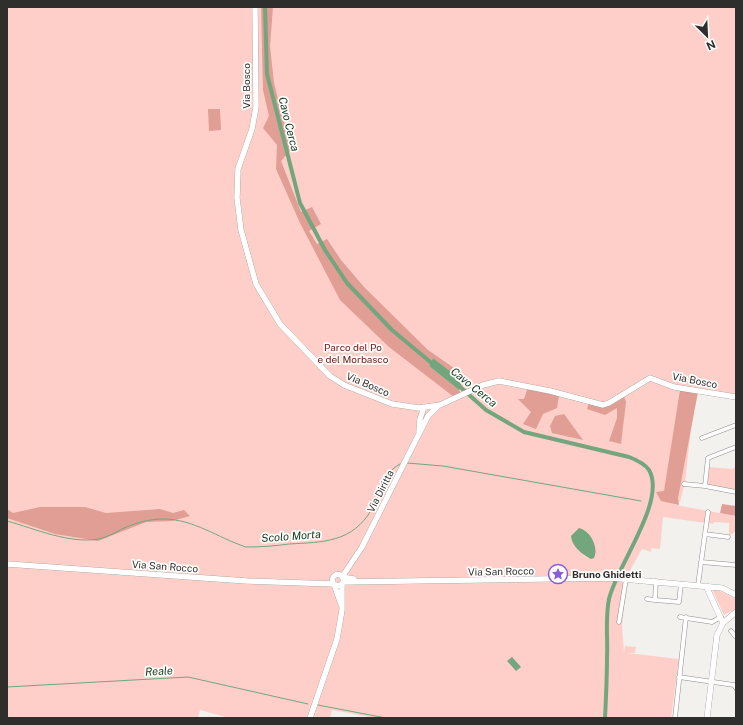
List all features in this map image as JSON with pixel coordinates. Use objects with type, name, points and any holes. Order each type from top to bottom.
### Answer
[{"type":"street","name":"Via Bosco","points":[[255,7],[256,107],[252,129],[238,169],[237,198],[241,230],[256,284],[280,324],[330,376],[360,392],[392,404],[410,407],[440,405],[491,382],[507,382],[603,404],[609,403],[650,378],[674,387],[736,397]]},
{"type":"street","name":"Via Diritta","points":[[341,580],[358,554],[428,416],[433,409],[440,405]]},
{"type":"street","points":[[410,407],[416,412],[420,419]]},
{"type":"street","points":[[424,407],[428,416]]},
{"type":"street","name":"Via Diritta","points":[[418,436],[420,419],[424,407]]},
{"type":"street","points":[[702,438],[736,425]]},
{"type":"street","points":[[705,486],[708,458],[736,447]]},
{"type":"street","points":[[684,484],[705,486],[736,492]]},
{"type":"street","points":[[698,585],[708,512]]},
{"type":"street","points":[[705,534],[728,537]]},
{"type":"street","name":"Via Diritta","points":[[341,580],[358,554]]},
{"type":"street","points":[[701,562],[736,565]]},
{"type":"street","name":"Via San Rocco","points":[[7,564],[247,581],[321,584],[333,582],[337,586],[341,580]]},
{"type":"street","points":[[349,567],[351,573],[356,579]]},
{"type":"street","points":[[619,622],[625,578]]},
{"type":"street","name":"Via San Rocco","points":[[341,580],[430,582],[625,578],[722,588],[736,595]]},
{"type":"street","name":"Via San Rocco","points":[[341,580],[356,579],[368,581]]},
{"type":"street","points":[[310,718],[340,626],[341,604],[341,580],[333,582],[341,604]]},
{"type":"street","points":[[655,600],[656,581]]},
{"type":"street","points":[[646,599],[679,602],[681,584]]},
{"type":"street","points":[[706,586],[723,623]]},
{"type":"street","points":[[707,718],[717,635],[723,623],[736,612]]},
{"type":"street","points":[[680,617],[712,622],[721,617]]},
{"type":"street","points":[[675,718],[686,617]]},
{"type":"street","points":[[731,631],[736,637]]},
{"type":"street","points":[[679,677],[734,685],[736,688]]},
{"type":"green space","name":"Parco del Po e del Morbasco","points":[[7,7],[736,7],[736,400],[697,393],[692,420],[685,483],[680,502],[669,500],[668,502],[681,506],[736,516],[736,531],[729,536],[729,523],[714,522],[713,524],[663,517],[660,549],[651,548],[651,552],[642,549],[627,576],[622,625],[624,652],[625,646],[636,647],[635,653],[627,653],[679,659],[671,718],[376,718],[332,710],[330,718],[229,718],[200,710],[198,718],[7,718]]},
{"type":"green space","points":[[709,467],[732,469],[736,467],[736,490],[708,484]]},
{"type":"green space","points":[[712,589],[720,591],[736,599],[736,609],[724,615]]},
{"type":"shaded area","points":[[261,7],[273,7],[270,46],[274,83],[291,150],[281,161],[301,212],[312,207],[321,224],[309,231],[317,244],[327,239],[341,260],[364,287],[428,350],[464,375],[459,378],[433,358],[429,366],[459,390],[461,394],[454,397],[389,347],[340,300],[300,223],[276,169],[277,145],[263,128],[269,116],[263,90]]},
{"type":"shaded area","points":[[208,109],[220,109],[221,130],[209,131]]},
{"type":"shaded area","points":[[433,358],[459,378],[462,387],[459,390],[429,366]]},
{"type":"shaded area","points":[[528,387],[559,396],[557,408],[543,414],[536,429],[523,424],[531,412],[518,399],[524,399]]},
{"type":"shaded area","points":[[680,390],[698,392],[678,498],[679,505],[661,501],[656,492],[664,491]]},
{"type":"shaded area","points":[[623,394],[626,402],[621,444],[609,441],[617,418],[617,408],[605,415],[587,409],[589,402],[603,405]]},
{"type":"shaded area","points":[[564,414],[583,440],[552,433],[550,426],[555,416]]},
{"type":"shaded area","points":[[722,504],[736,506],[736,516],[720,513]]},
{"type":"shaded area","points":[[40,507],[85,507],[106,513],[160,509],[173,513],[184,510],[190,516],[172,521],[146,522],[98,541],[55,534],[7,518],[7,509],[13,513]]},
{"type":"shaded area","points":[[579,528],[587,533],[593,540],[595,545],[594,558],[591,559],[584,555],[573,544],[571,536]]},
{"type":"shaded area","points":[[512,657],[521,667],[516,671],[507,661]]},
{"type":"waterway","name":"Cavo Cerca","points":[[265,7],[267,74],[300,203],[325,250],[347,283],[392,330],[434,365]]},
{"type":"waterway","name":"Cavo Cerca","points":[[458,385],[486,410],[524,432],[629,457],[645,465],[649,470],[653,483],[651,499],[646,516],[613,586],[609,599],[607,621],[605,718]]},
{"type":"waterway","name":"Scolo Morta","points":[[407,463],[443,466],[641,501]]},
{"type":"waterway","name":"Scolo Morta","points":[[7,521],[64,538],[88,540],[108,536],[137,523],[163,519],[196,525],[246,547],[325,541],[346,534],[355,529],[364,520],[372,509],[385,478],[400,464]]},
{"type":"waterway","name":"Reale","points":[[7,687],[188,677],[308,704]]},
{"type":"waterway","name":"Reale","points":[[318,705],[386,718]]},
{"type":"place","name":"Bruno Ghidetti","points":[[558,574]]}]
